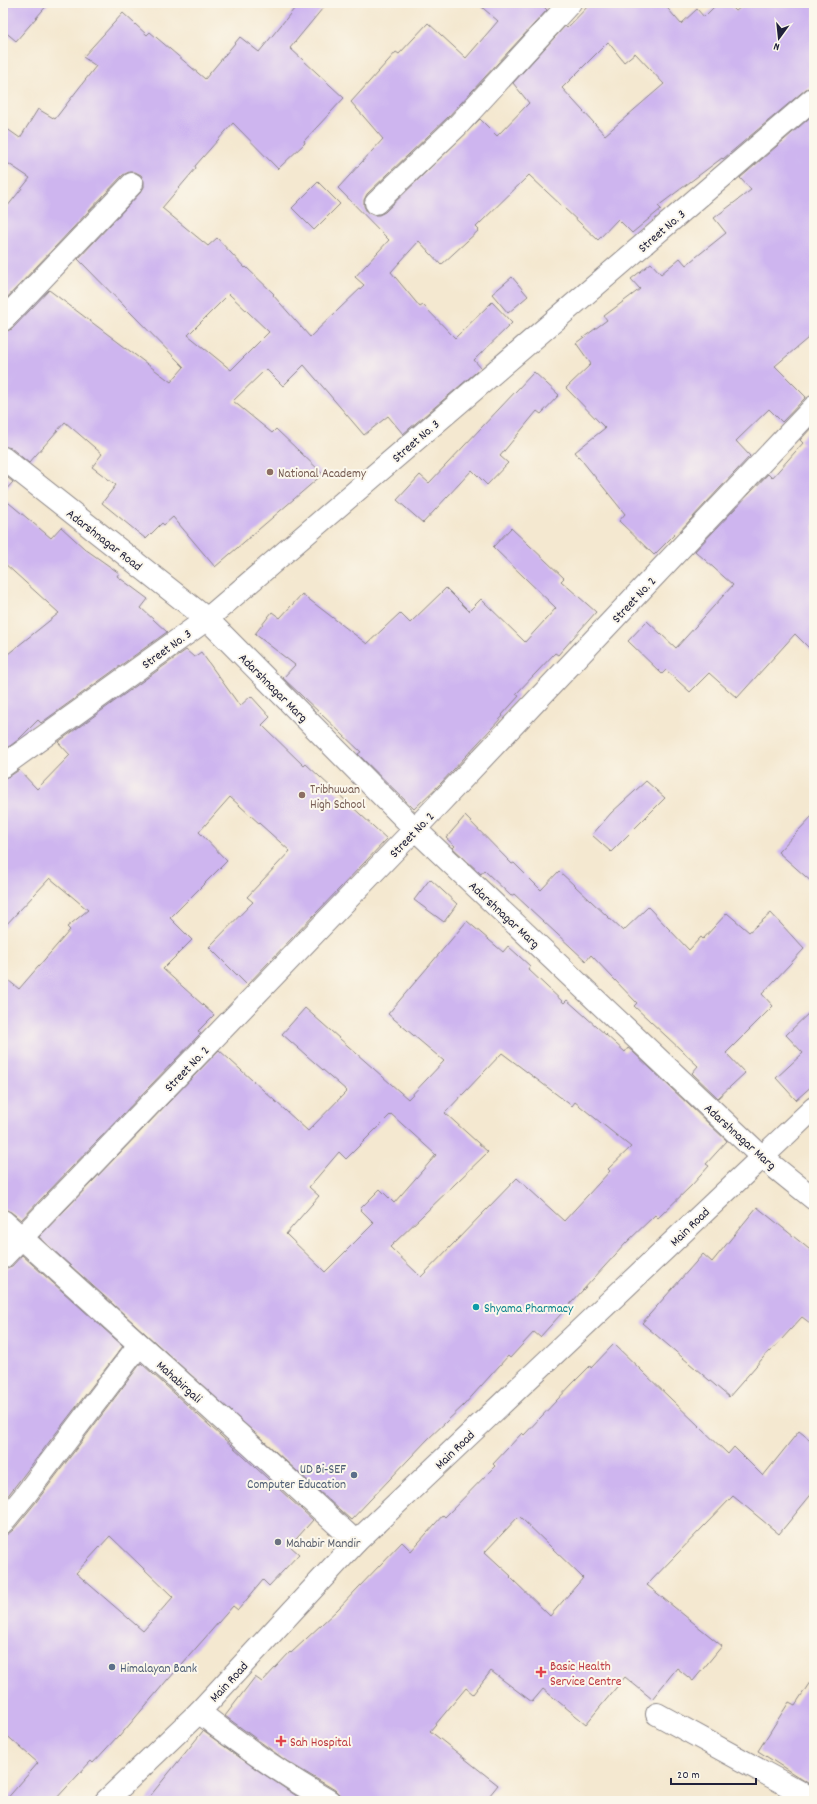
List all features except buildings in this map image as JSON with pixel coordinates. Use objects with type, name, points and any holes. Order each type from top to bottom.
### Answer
[{"type":"street","points":[[376,203],[457,126],[570,3]]},
{"type":"street","name":"Street No. 3","points":[[3,766],[206,619],[814,98]]},
{"type":"street","points":[[3,320],[132,184]]},
{"type":"street","name":"Street No. 2","points":[[3,1257],[415,830],[814,407]]},
{"type":"street","name":"Adarshnagar Road","points":[[3,458],[206,619]]},
{"type":"street","name":"Adarshnagar Marg","points":[[206,619],[415,830],[762,1157],[814,1199]]},
{"type":"street","name":"Main Road","points":[[106,1801],[200,1712],[356,1542],[814,1108]]},
{"type":"street","name":"Mahabirgali","points":[[3,1221],[356,1542]]},
{"type":"street","points":[[3,1522],[139,1345]]},
{"type":"street","points":[[200,1712],[228,1736],[280,1772],[329,1801]]},
{"type":"street","points":[[657,1714],[798,1790],[812,1801]]},
{"type":"place","name":"National Academy","points":[[270,472]]},
{"type":"place","name":"Tribhuwan High School","points":[[302,795]]},
{"type":"place","name":"Shyama Pharmacy","points":[[476,1307]]},
{"type":"place","name":"UD Bi-SEF Computer Education","points":[[354,1475]]},
{"type":"place","name":"Mahabir Mandir","points":[[278,1542]]},
{"type":"place","name":"Himalayan Bank","points":[[112,1667]]},
{"type":"place","name":"Basic Health Service Centre","points":[[541,1672]]},
{"type":"place","name":"Sah Hospital","points":[[281,1741]]}]
